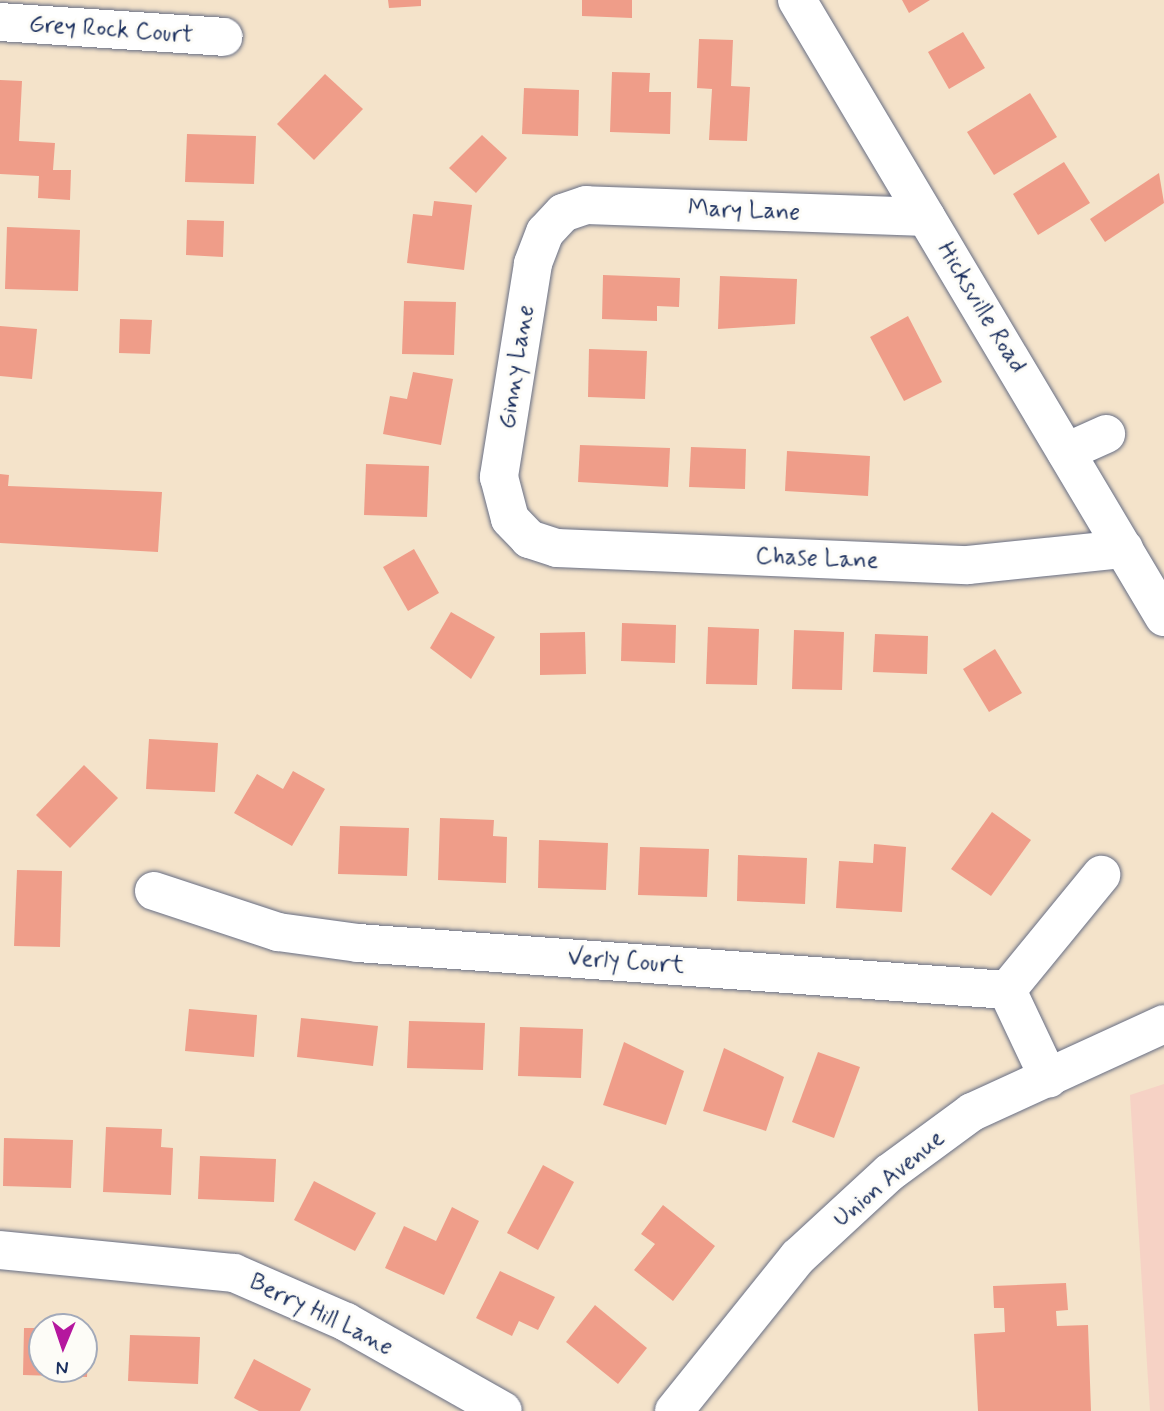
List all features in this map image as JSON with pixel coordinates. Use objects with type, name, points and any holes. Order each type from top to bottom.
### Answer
[{"type":"street","name":"Hicksville Road","points":[[797,0],[1164,617]]},
{"type":"street","name":"Grey Rock Court","points":[[0,23],[223,37]]},
{"type":"street","name":"Mary Lane","points":[[563,214],[586,205],[926,217]]},
{"type":"street","name":"Ginny Lane","points":[[517,526],[499,477],[533,264],[545,232],[563,214]]},
{"type":"street","points":[[1066,452],[1106,434]]},
{"type":"street","name":"Chase Lane","points":[[517,526],[529,538],[557,548],[941,564],[1124,549]]},
{"type":"street","points":[[1049,1079],[1007,990],[1101,875]]},
{"type":"street","name":"Verly Court","points":[[154,891],[278,932],[358,943],[1007,990]]},
{"type":"street","name":"Union Avenue","points":[[674,1411],[798,1256],[889,1173],[971,1112],[1049,1079],[1164,1024]]},
{"type":"street","name":"Berry Hill Lane","points":[[0,1250],[234,1273],[346,1322],[503,1411]]},
{"type":"shaded area","points":[[1164,1084],[1164,1411],[1150,1411],[1130,1095]]},
{"type":"building","points":[[388,0],[421,0],[421,6],[389,8]]},
{"type":"building","points":[[582,0],[632,0],[632,18],[582,16]]},
{"type":"building","points":[[902,0],[930,0],[909,13]]},
{"type":"building","points":[[963,32],[985,68],[949,89],[928,52]]},
{"type":"building","points":[[699,39],[733,40],[731,86],[750,87],[747,141],[709,140],[712,89],[697,88]]},
{"type":"building","points":[[612,72],[650,73],[649,92],[671,92],[670,134],[610,132]]},
{"type":"building","points":[[325,74],[363,109],[314,160],[277,124]]},
{"type":"building","points":[[0,80],[22,81],[19,141],[55,143],[53,170],[71,170],[70,200],[38,198],[39,176],[0,174]]},
{"type":"building","points":[[524,88],[579,90],[578,136],[522,134]]},
{"type":"building","points":[[1030,93],[1057,137],[994,175],[967,132]]},
{"type":"building","points":[[187,134],[256,136],[254,184],[185,182]]},
{"type":"building","points":[[482,135],[507,158],[476,193],[449,168]]},
{"type":"building","points":[[1064,162],[1090,203],[1038,235],[1013,194]]},
{"type":"building","points":[[1159,173],[1164,203],[1105,242],[1090,219]]},
{"type":"building","points":[[434,201],[472,205],[464,270],[407,263],[413,214],[432,216]]},
{"type":"building","points":[[187,220],[224,221],[223,257],[186,255]]},
{"type":"building","points":[[7,227],[80,230],[78,291],[5,289]]},
{"type":"building","points":[[603,275],[680,278],[679,307],[657,306],[657,321],[602,319]]},
{"type":"building","points":[[720,276],[797,279],[795,324],[718,329]]},
{"type":"building","points":[[404,301],[456,302],[454,355],[402,354]]},
{"type":"building","points":[[908,316],[942,382],[904,401],[870,337]]},
{"type":"building","points":[[120,319],[152,320],[150,354],[119,353]]},
{"type":"building","points":[[0,326],[37,329],[32,379],[0,376]]},
{"type":"building","points":[[589,349],[647,351],[645,399],[588,397]]},
{"type":"building","points":[[413,372],[453,379],[441,445],[383,434],[390,396],[407,399]]},
{"type":"building","points":[[580,445],[670,448],[668,487],[578,482]]},
{"type":"building","points":[[691,447],[746,449],[745,489],[689,487]]},
{"type":"building","points":[[787,451],[870,456],[868,496],[785,491]]},
{"type":"building","points":[[366,464],[429,466],[427,517],[364,515]]},
{"type":"building","points":[[0,474],[9,475],[8,486],[162,492],[158,552],[0,543]]},
{"type":"building","points":[[414,549],[439,593],[408,611],[383,567]]},
{"type":"building","points":[[451,612],[495,637],[471,679],[430,648]]},
{"type":"building","points":[[622,623],[676,625],[675,663],[621,661]]},
{"type":"building","points":[[708,627],[759,629],[757,685],[706,684]]},
{"type":"building","points":[[794,630],[844,632],[842,690],[792,689]]},
{"type":"building","points":[[585,632],[586,674],[540,675],[540,633]]},
{"type":"building","points":[[875,634],[928,636],[927,674],[873,672]]},
{"type":"building","points":[[995,649],[1022,693],[989,712],[963,669]]},
{"type":"building","points":[[149,739],[218,743],[215,792],[146,789]]},
{"type":"building","points":[[84,765],[118,798],[70,848],[36,815]]},
{"type":"building","points":[[293,771],[325,789],[292,846],[234,813],[257,774],[283,789]]},
{"type":"building","points":[[992,812],[1031,840],[991,896],[951,869]]},
{"type":"building","points":[[440,818],[494,820],[493,836],[507,837],[506,883],[438,880]]},
{"type":"building","points":[[340,826],[409,828],[407,876],[338,874]]},
{"type":"building","points":[[539,840],[608,843],[606,890],[538,888]]},
{"type":"building","points":[[874,844],[906,847],[902,912],[836,908],[839,861],[873,863]]},
{"type":"building","points":[[640,847],[709,849],[707,897],[638,895]]},
{"type":"building","points":[[738,855],[807,858],[805,904],[737,901]]},
{"type":"building","points":[[17,870],[62,871],[60,947],[14,946]]},
{"type":"building","points":[[189,1009],[257,1015],[254,1057],[185,1051]]},
{"type":"building","points":[[301,1018],[378,1026],[373,1066],[297,1057]]},
{"type":"building","points":[[409,1021],[485,1023],[483,1070],[407,1068]]},
{"type":"building","points":[[520,1027],[583,1029],[581,1078],[518,1076]]},
{"type":"building","points":[[624,1042],[684,1071],[666,1125],[603,1105]]},
{"type":"building","points":[[724,1048],[784,1077],[766,1131],[703,1111]]},
{"type":"building","points":[[818,1052],[860,1067],[834,1138],[792,1122]]},
{"type":"building","points":[[106,1127],[162,1129],[161,1147],[173,1148],[171,1195],[103,1192]]},
{"type":"building","points":[[4,1138],[73,1140],[71,1188],[3,1186]]},
{"type":"building","points":[[200,1156],[276,1159],[274,1202],[198,1199]]},
{"type":"building","points":[[543,1165],[574,1182],[538,1250],[507,1233]]},
{"type":"building","points":[[314,1181],[376,1213],[355,1251],[294,1220]]},
{"type":"building","points":[[663,1205],[715,1246],[673,1301],[634,1270],[655,1244],[641,1234]]},
{"type":"building","points":[[452,1207],[479,1221],[444,1295],[385,1268],[404,1226],[436,1241]]},
{"type":"building","points":[[500,1271],[555,1297],[538,1330],[519,1321],[512,1336],[476,1318]]},
{"type":"building","points":[[1066,1283],[1068,1310],[1056,1311],[1057,1326],[1088,1325],[1091,1411],[978,1411],[974,1334],[1005,1332],[1004,1308],[994,1308],[993,1286]]},
{"type":"building","points":[[595,1305],[647,1348],[618,1384],[566,1342]]},
{"type":"building","points":[[24,1328],[28,1328],[28,1375],[23,1375]]},
{"type":"building","points":[[130,1335],[200,1337],[198,1384],[128,1381]]},
{"type":"building","points":[[254,1359],[311,1389],[300,1411],[259,1411],[234,1398]]}]
